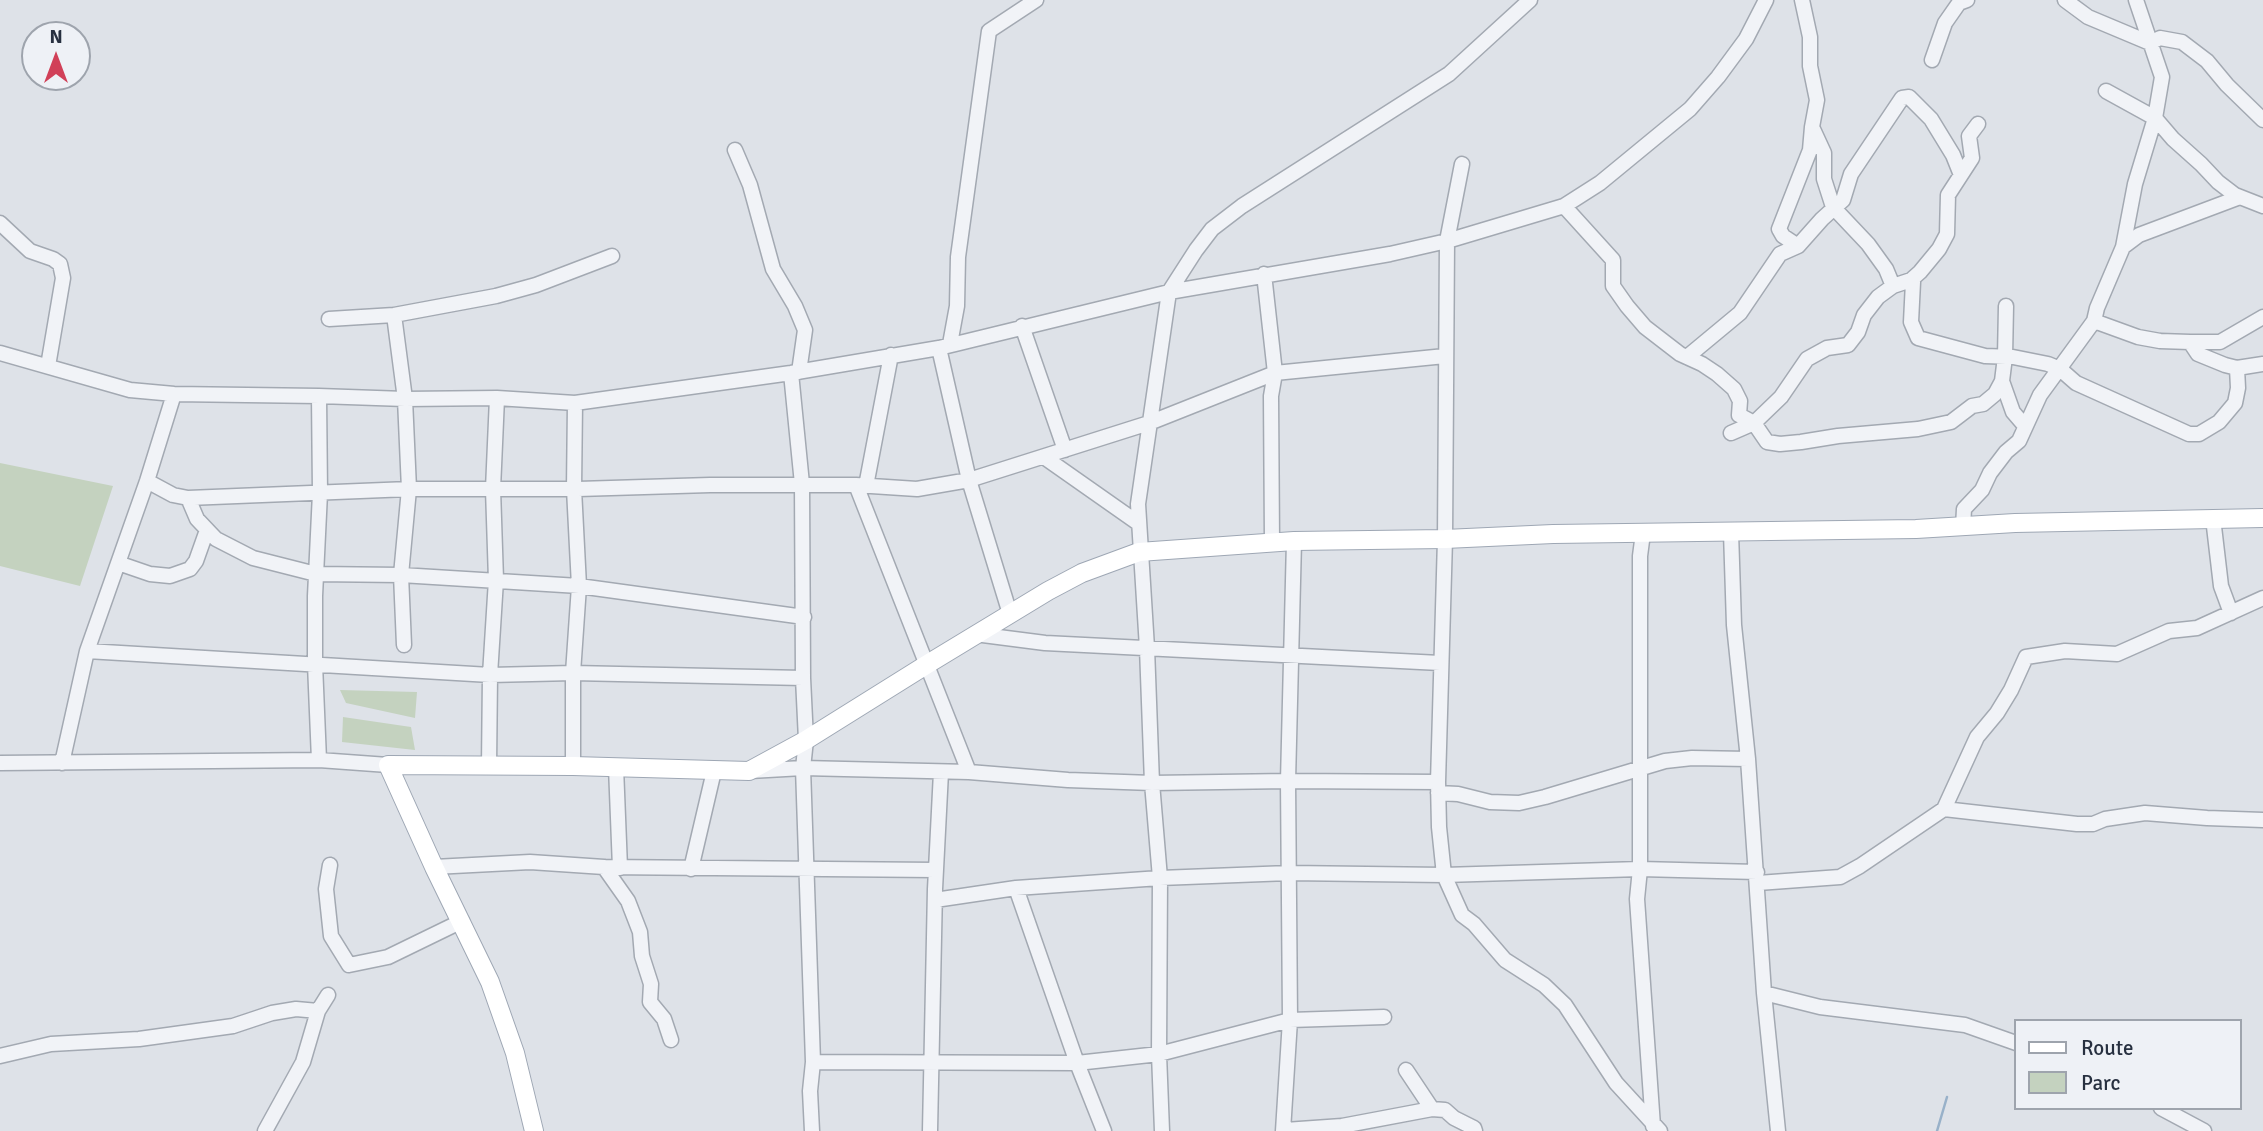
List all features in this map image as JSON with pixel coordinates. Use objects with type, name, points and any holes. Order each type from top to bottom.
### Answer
[{"type":"main road","points":[[534,1131],[507,1029],[490,982],[388,765],[749,771],[806,740],[975,634],[1082,573],[1139,552],[1294,541],[2263,518]]},
{"type":"street","points":[[1010,614],[969,480],[944,346],[957,306],[958,257],[989,31],[1036,0]]},
{"type":"street","points":[[1162,1131],[1158,1054],[1160,878],[1152,783],[1138,504],[1169,292],[1212,229],[1242,206],[1449,74],[1530,0]]},
{"type":"street","points":[[0,353],[130,390],[174,394],[405,399],[498,398],[575,403],[795,372],[944,346],[1169,292],[1447,242],[1564,206],[1600,183],[1690,109],[1718,78],[1746,39],[1766,0]]},
{"type":"street","points":[[1798,246],[1783,236],[1779,229],[1810,150],[1817,100],[1810,66],[1810,37],[1802,0]]},
{"type":"street","points":[[1932,60],[1945,23],[1959,3],[1968,0]]},
{"type":"street","points":[[2064,0],[2088,17],[2151,43]]},
{"type":"street","points":[[1963,527],[1964,509],[1982,490],[1990,473],[2006,452],[2019,440],[2040,396],[2094,321],[2096,308],[2123,247],[2135,184],[2155,118],[2162,77],[2136,0]]},
{"type":"street","points":[[2151,43],[2160,38],[2182,42],[2207,61],[2227,85],[2256,103],[2263,120]]},
{"type":"street","points":[[2106,91],[2155,118],[2218,182],[2240,197],[2263,206]]},
{"type":"street","points":[[1687,357],[1740,313],[1780,254],[1798,246],[1843,200],[1851,174],[1902,99],[1909,97],[1931,119],[1953,155],[1961,175]]},
{"type":"street","points":[[1731,433],[1754,423],[1781,397],[1807,359],[1827,348],[1848,345],[1858,332],[1864,315],[1878,297],[1893,286],[1911,280],[1933,257],[1947,234],[1948,195],[1972,158],[1969,136],[1978,124]]},
{"type":"street","points":[[1812,127],[1824,153],[1824,178],[1833,208],[1868,244],[1886,269],[1893,286]]},
{"type":"street","points":[[734,150],[750,185],[773,269],[795,306],[805,330],[795,372],[802,484],[806,740],[803,768],[813,1062],[810,1091],[812,1131]]},
{"type":"street","points":[[1462,163],[1447,242],[1445,539],[1438,788],[1444,875],[1462,915],[1474,924],[1505,960],[1544,985],[1565,1005],[1616,1083],[1656,1128]]},
{"type":"street","points":[[2123,247],[2139,235],[2240,197]]},
{"type":"street","points":[[1564,206],[1613,261],[1613,286],[1645,327],[1687,357],[1702,364],[1734,389],[1740,401],[1739,415],[1754,423],[1767,442],[1780,444],[1917,429],[1951,422],[1972,406],[1983,404],[1996,394],[2001,381],[2005,357],[2006,306]]},
{"type":"street","points":[[0,223],[30,251],[60,264],[63,278],[48,366]]},
{"type":"street","points":[[328,319],[394,315],[496,296],[536,285],[612,256]]},
{"type":"street","points":[[1264,274],[1275,373],[1271,396],[1272,542]]},
{"type":"street","points":[[1911,280],[1911,322],[1918,338],[1985,356],[2048,364],[2060,369],[2076,383],[2189,434],[2199,434],[2219,422],[2235,403],[2238,388],[2237,368]]},
{"type":"street","points":[[394,315],[405,399],[409,489],[401,576],[404,645]]},
{"type":"street","points":[[2094,321],[2138,337],[2160,341],[2220,342],[2263,317]]},
{"type":"street","points":[[1023,326],[1065,450]]},
{"type":"street","points":[[2190,342],[2198,354],[2225,365],[2237,368],[2263,364]]},
{"type":"street","points":[[891,355],[861,485],[926,665],[969,772]]},
{"type":"street","points":[[147,481],[173,495],[188,498],[409,489],[802,484],[917,489],[969,480],[1149,423],[1275,373],[1445,356]]},
{"type":"street","points":[[2001,381],[2007,390],[2013,412],[2025,426]]},
{"type":"street","points":[[62,763],[87,651],[147,481],[174,394]]},
{"type":"street","points":[[319,396],[320,493],[315,664],[320,760]]},
{"type":"street","points":[[489,766],[490,675],[496,580],[494,489],[498,398]]},
{"type":"street","points":[[573,766],[573,673],[579,586],[574,489],[575,403]]},
{"type":"street","points":[[1044,457],[1138,523]]},
{"type":"street","points":[[188,498],[197,519],[216,539],[253,558],[316,574],[496,580],[579,586],[804,617]]},
{"type":"street","points":[[2213,518],[2221,586],[2231,613]]},
{"type":"street","points":[[118,563],[150,574],[170,576],[190,569],[196,561],[207,530]]},
{"type":"street","points":[[1731,532],[1734,625],[1748,760],[1764,993],[1778,1131]]},
{"type":"street","points":[[1643,533],[1640,556],[1640,869],[1637,899],[1656,1128]]},
{"type":"street","points":[[1294,541],[1288,781],[1290,1020],[1284,1130],[1342,1126],[1432,1109],[1445,1110],[1475,1131]]},
{"type":"street","points":[[936,900],[1016,888],[1289,873],[1444,875],[1640,869],[1758,877],[1840,877],[1944,809],[1976,737],[1997,713],[2026,657],[2065,651],[2117,654],[2169,631],[2197,628],[2263,598]]},
{"type":"street","points":[[975,634],[1045,643],[1440,663]]},
{"type":"street","points":[[87,651],[490,675],[573,673],[803,678]]},
{"type":"street","points":[[749,771],[803,768],[969,772],[1152,783],[1288,781],[1438,788],[1490,802],[1519,803],[1665,761],[1692,758],[1748,760]]},
{"type":"street","points":[[0,763],[320,760],[388,765]]},
{"type":"street","points":[[615,767],[620,867]]},
{"type":"street","points":[[691,869],[714,771]]},
{"type":"street","points":[[930,1131],[941,772]]},
{"type":"street","points":[[1944,809],[2077,824],[2092,824],[2105,819],[2145,813],[2263,820]]},
{"type":"street","points":[[434,867],[530,862],[691,869],[936,870]]},
{"type":"street","points":[[330,865],[326,889],[331,936],[349,964],[388,957],[462,921]]},
{"type":"street","points":[[604,867],[628,901],[640,932],[642,956],[651,984],[650,1002],[664,1019],[671,1040]]},
{"type":"street","points":[[1016,888],[1077,1063],[1104,1131]]},
{"type":"street","points":[[1764,993],[1820,1007],[1965,1025],[2014,1042]]},
{"type":"street","points":[[265,1131],[303,1062],[318,1011],[328,995]]},
{"type":"street","points":[[0,1056],[51,1044],[139,1039],[233,1026],[272,1013],[296,1009],[318,1011]]},
{"type":"street","points":[[813,1062],[1077,1063],[1158,1054],[1290,1020],[1384,1017]]},
{"type":"street","points":[[1406,1070],[1432,1109]]},
{"type":"street","points":[[2165,1110],[2204,1131]]},
{"type":"green space","points":[[0,463],[113,486],[80,586],[0,566]]},
{"type":"green space","points":[[340,690],[417,692],[415,718],[346,703]]},
{"type":"green space","points":[[343,717],[411,727],[415,750],[342,742]]},
{"type":"waterway","points":[[1937,1131],[1947,1097]]}]
